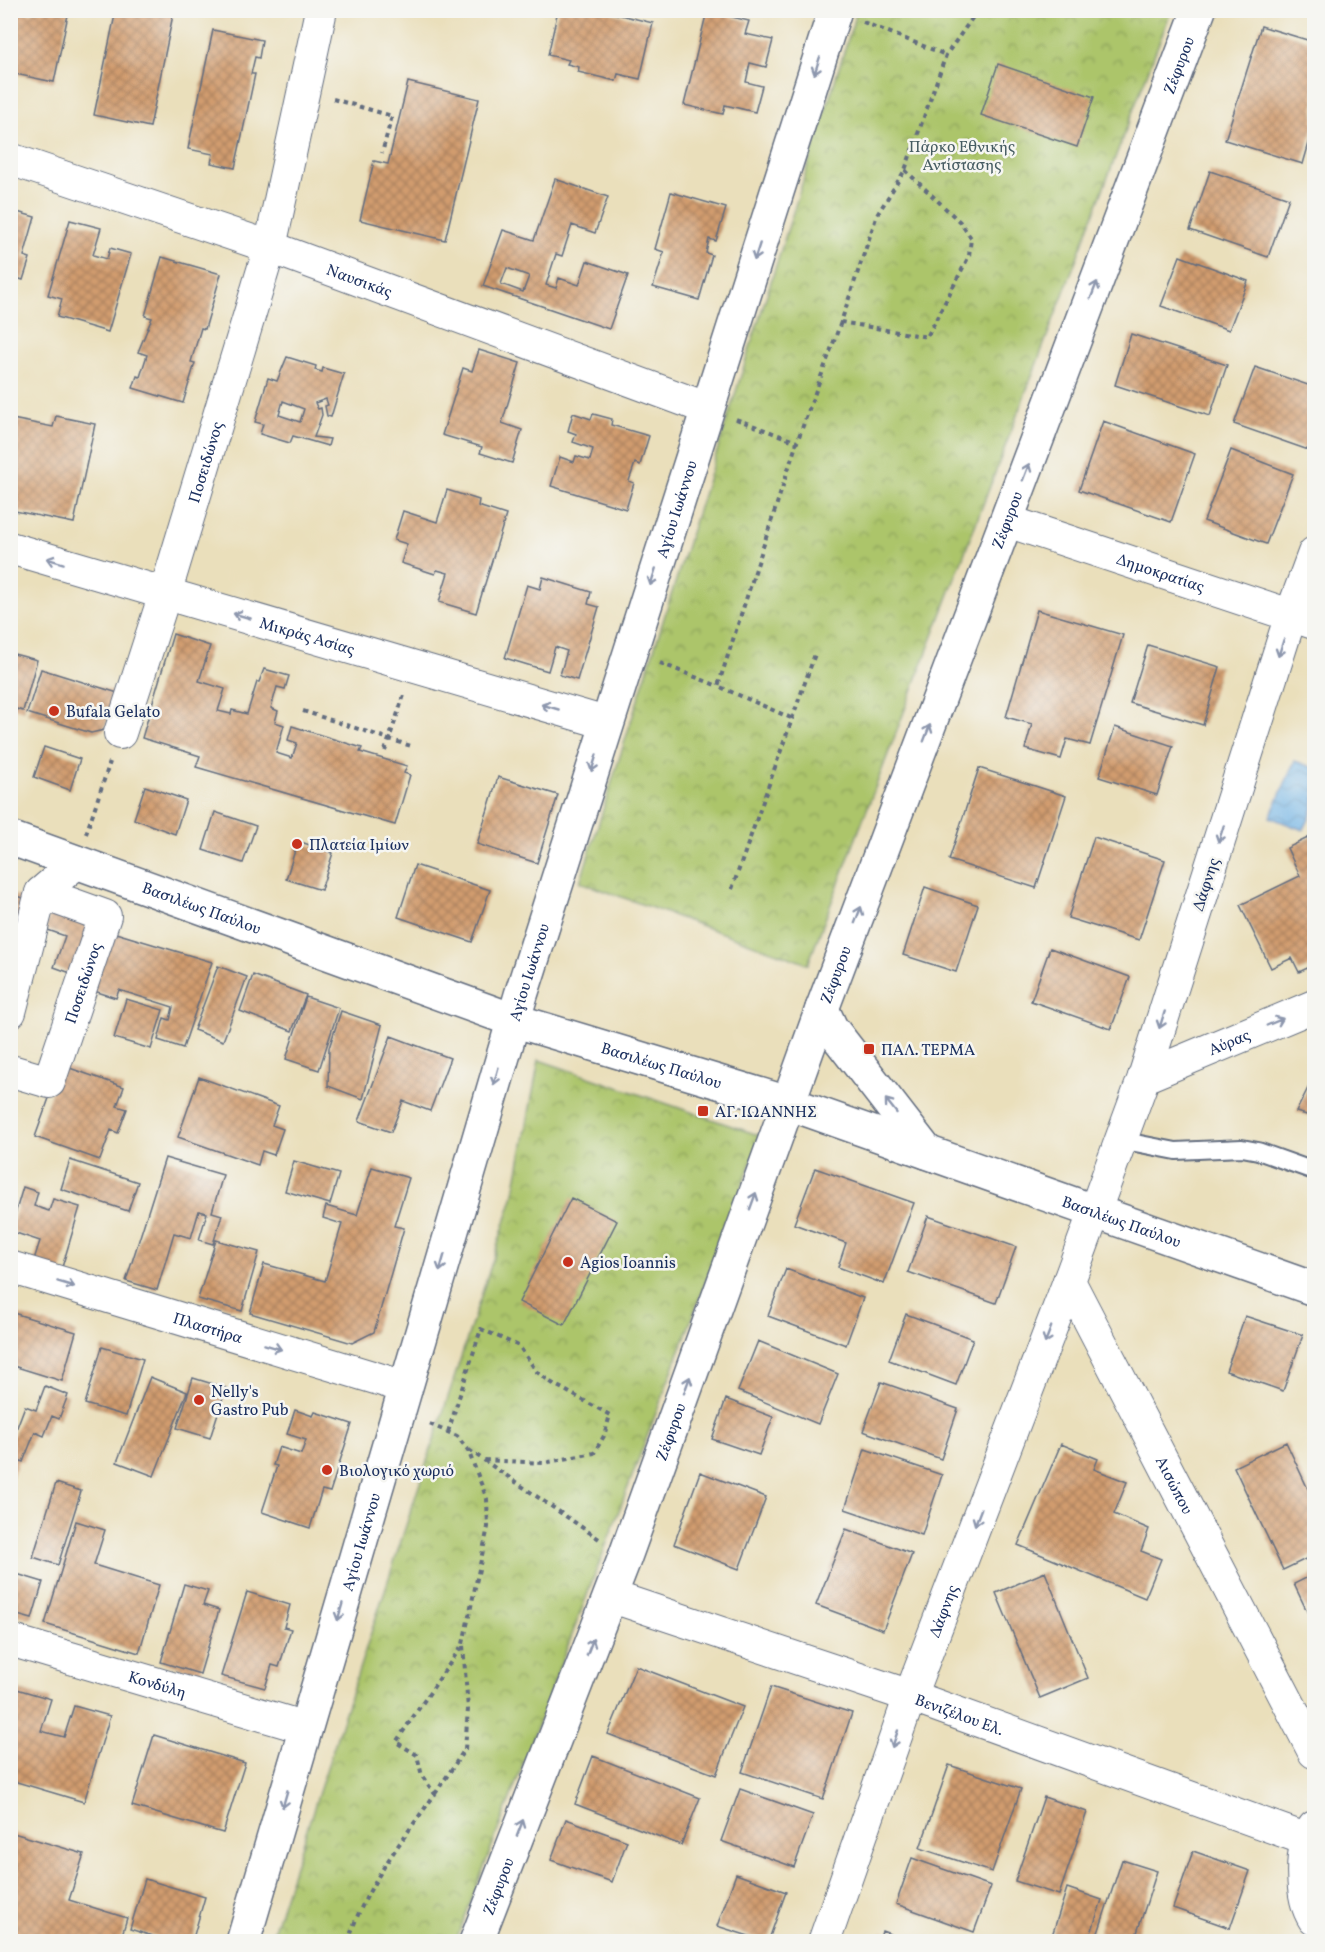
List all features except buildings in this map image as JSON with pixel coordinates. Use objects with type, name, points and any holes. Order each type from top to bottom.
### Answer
[{"type":"street","name":"Ποσειδώνος","points":[[120,733],[165,594],[270,247],[321,10]]},
{"type":"street","name":"Ζέφυρου","points":[[476,1941],[625,1557],[822,1009],[1199,10]]},
{"type":"street","name":"Αγίου Ιωάννου","points":[[243,1941],[513,1020],[706,408],[835,11]]},
{"type":"street","name":"Ναυσικάς","points":[[10,159],[270,247],[706,408]]},
{"type":"street","name":"Δημοκρατίας","points":[[1007,521],[1303,619]]},
{"type":"street","name":"Μικράς Ασίας","points":[[10,548],[606,723]]},
{"type":"street","name":"Δάφνης","points":[[1092,1212],[1144,1077],[1303,619],[1314,554]]},
{"type":"street","name":"Βασιλέως Παύλου","points":[[10,838],[513,1020],[788,1103],[1314,1289]]},
{"type":"street","points":[[10,1012],[41,893],[77,862]]},
{"type":"street","name":"Ποσειδώνος","points":[[12,1077],[49,1082],[105,916],[41,893]]},
{"type":"street","name":"Αύρας","points":[[1144,1077],[1314,1006]]},
{"type":"street","points":[[822,1009],[831,1028],[927,1152]]},
{"type":"street","points":[[1069,1281],[1092,1212]]},
{"type":"street","name":"Πλαστήρα","points":[[10,1267],[402,1399]]},
{"type":"street","name":"Δάφνης","points":[[824,1941],[910,1696],[1069,1281]]},
{"type":"street","name":"Αισώπου","points":[[1069,1281],[1314,1752]]},
{"type":"street","name":"Βενιζέλου Ελ.","points":[[610,1596],[1311,1834]]},
{"type":"street","name":"Κονδύλη","points":[[10,1640],[306,1728]]},
{"type":"street","points":[[1311,1834],[1302,1878],[1314,1919]]},
{"type":"lane","points":[[1120,1140],[1176,1151],[1242,1148],[1258,1150],[1314,1171]]},
{"type":"path","points":[[718,686],[797,442],[877,215],[905,170],[946,55],[978,10]]},
{"type":"path","points":[[835,11],[946,55]]},
{"type":"path","points":[[303,91],[392,116],[382,153]]},
{"type":"path","points":[[841,322],[927,337],[969,256],[971,238],[960,222],[905,170]]},
{"type":"path","points":[[706,408],[797,442]]},
{"type":"path","points":[[629,651],[791,718]]},
{"type":"path","points":[[732,889],[815,654]]},
{"type":"path","points":[[385,751],[413,666]]},
{"type":"path","points":[[303,711],[414,747]]},
{"type":"path","points":[[77,862],[120,733]]},
{"type":"path","points":[[448,1432],[482,1329],[519,1346],[544,1377],[610,1414],[604,1436],[594,1453],[544,1463],[484,1460]]},
{"type":"path","points":[[348,1941],[355,1919],[396,1849],[465,1749],[468,1710],[463,1644],[488,1527],[487,1499],[468,1450],[458,1436],[448,1432],[402,1399]]},
{"type":"path","points":[[468,1450],[625,1557]]},
{"type":"path","points":[[435,1794],[422,1776],[417,1755],[396,1742],[463,1644]]},
{"type":"green space","name":"Πάρκο Εθνικής Αντίστασης","points":[[857,11],[1171,11],[808,964],[580,882]]},
{"type":"green space","points":[[539,1060],[761,1136],[456,1941],[270,1942],[513,1198]]},
{"type":"water","points":[[1295,761],[1314,768],[1313,808],[1303,830],[1270,817]]},
{"type":"place","name":"Bufala Gelato","points":[[54,711]]},
{"type":"place","name":"Πλατεία Ιμίων","points":[[297,844]]},
{"type":"place","name":"ΠΑΛ. ΤΕΡΜΑ","points":[[869,1049]]},
{"type":"place","name":"ΑΓ. ΙΩΑΝΝΗΣ","points":[[703,1111]]},
{"type":"place","name":"Agios Ioannis","points":[[568,1262]]},
{"type":"place","name":"Nelly's Gastro Pub","points":[[199,1400]]},
{"type":"place","name":"Βιολογικό χωριό","points":[[327,1470]]}]
